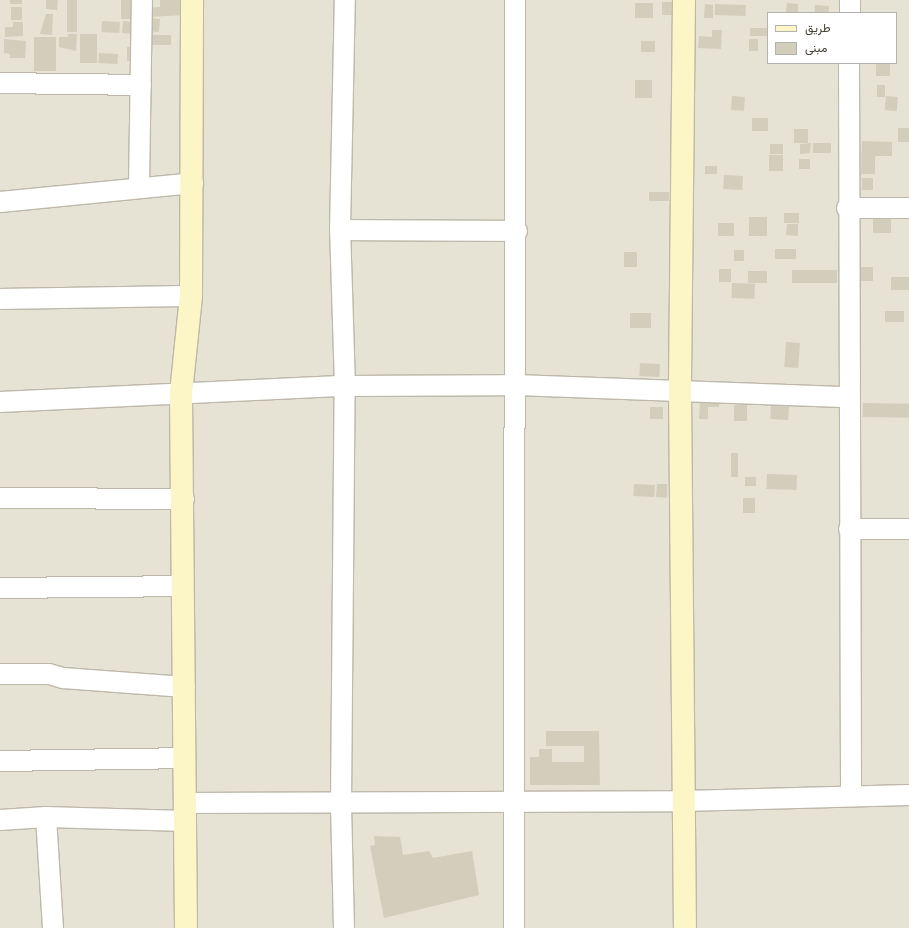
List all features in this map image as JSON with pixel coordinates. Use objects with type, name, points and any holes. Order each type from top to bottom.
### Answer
[{"type":"street","points":[[139,186],[142,0]]},
{"type":"street","points":[[186,928],[184,758],[185,687],[182,586],[184,499],[181,393],[191,296],[193,183],[192,0]]},
{"type":"street","points":[[344,928],[341,804],[345,386],[340,230],[345,0]]},
{"type":"street","points":[[514,928],[517,803],[517,231],[515,0]]},
{"type":"street","points":[[684,0],[680,391],[685,928]]},
{"type":"street","points":[[850,0],[850,12]]},
{"type":"street","points":[[849,64],[847,208],[851,795]]},
{"type":"street","points":[[0,84],[141,85]]},
{"type":"street","points":[[0,202],[139,186],[193,183]]},
{"type":"street","points":[[847,208],[909,208]]},
{"type":"street","points":[[340,230],[517,231]]},
{"type":"street","points":[[0,299],[191,296]]},
{"type":"street","points":[[0,402],[345,386],[516,385],[849,397]]},
{"type":"street","points":[[0,498],[184,499]]},
{"type":"street","points":[[849,529],[909,529]]},
{"type":"street","points":[[0,588],[182,586]]},
{"type":"street","points":[[0,674],[49,674],[63,678],[185,687]]},
{"type":"street","points":[[0,761],[184,758]]},
{"type":"street","points":[[0,820],[341,804],[684,802],[851,795],[909,795]]},
{"type":"street","points":[[46,817],[53,928]]},
{"type":"shaded area","points":[[0,0],[909,0],[909,928],[0,928]]},
{"type":"building","points":[[10,0],[22,0],[22,4],[10,4]]},
{"type":"building","points":[[46,0],[58,0],[57,10],[46,9]]},
{"type":"building","points":[[67,0],[77,0],[77,32],[67,32]]},
{"type":"building","points":[[121,0],[136,0],[136,19],[121,19]]},
{"type":"building","points":[[160,0],[184,0],[185,15],[148,17],[148,8],[160,7]]},
{"type":"building","points":[[662,2],[677,2],[677,15],[662,15]]},
{"type":"building","points":[[635,3],[653,3],[653,18],[635,18]]},
{"type":"building","points":[[787,3],[798,4],[798,12],[786,12]]},
{"type":"building","points":[[705,4],[713,5],[713,18],[704,18]]},
{"type":"building","points":[[715,4],[746,5],[746,16],[715,15]]},
{"type":"building","points":[[815,5],[829,6],[829,12],[815,12]]},
{"type":"building","points":[[11,7],[22,7],[22,20],[11,20]]},
{"type":"building","points":[[46,14],[53,14],[52,35],[40,34]]},
{"type":"building","points":[[148,18],[160,19],[159,32],[147,31]]},
{"type":"building","points":[[102,21],[120,22],[119,33],[101,32]]},
{"type":"building","points":[[123,21],[135,22],[134,34],[122,33]]},
{"type":"building","points":[[13,22],[23,22],[23,36],[5,37],[5,27],[13,27]]},
{"type":"building","points":[[750,28],[767,28],[767,36],[750,36]]},
{"type":"building","points":[[712,30],[722,30],[721,49],[698,48],[699,36],[712,37]]},
{"type":"building","points":[[68,34],[77,34],[76,51],[59,47],[59,37],[68,37]]},
{"type":"building","points":[[80,34],[97,34],[97,63],[80,63]]},
{"type":"building","points":[[149,35],[171,35],[171,45],[149,45]]},
{"type":"building","points":[[34,37],[56,37],[56,71],[34,71]]},
{"type":"building","points":[[4,39],[26,41],[25,58],[10,58],[10,54],[4,53]]},
{"type":"building","points":[[749,39],[758,39],[758,51],[749,51]]},
{"type":"building","points":[[641,41],[655,41],[655,52],[641,52]]},
{"type":"building","points":[[127,47],[136,47],[136,61],[127,61]]},
{"type":"building","points":[[99,53],[118,54],[117,64],[98,63]]},
{"type":"building","points":[[876,64],[890,64],[890,76],[876,76]]},
{"type":"building","points":[[635,80],[652,80],[652,98],[635,98]]},
{"type":"building","points":[[877,85],[885,85],[885,97],[877,97]]},
{"type":"building","points":[[732,96],[745,97],[744,111],[731,110]]},
{"type":"building","points":[[886,96],[898,97],[897,111],[885,110]]},
{"type":"building","points":[[752,118],[768,118],[768,131],[752,131]]},
{"type":"building","points":[[898,128],[909,128],[909,142],[898,142]]},
{"type":"building","points":[[794,129],[808,129],[808,143],[794,143]]},
{"type":"building","points":[[862,141],[892,142],[892,156],[875,156],[875,174],[861,174]]},
{"type":"building","points":[[811,143],[810,153],[800,154],[800,144]]},
{"type":"building","points":[[813,143],[831,143],[831,153],[813,153]]},
{"type":"building","points":[[770,144],[783,144],[783,154],[770,154]]},
{"type":"building","points":[[769,155],[783,155],[783,171],[769,171]]},
{"type":"building","points":[[799,159],[810,159],[810,169],[799,169]]},
{"type":"building","points":[[705,166],[717,166],[717,174],[705,174]]},
{"type":"building","points":[[724,175],[743,176],[742,190],[723,189]]},
{"type":"building","points":[[862,178],[873,178],[873,190],[862,190]]},
{"type":"building","points":[[649,192],[669,192],[669,201],[649,201]]},
{"type":"building","points":[[784,213],[799,213],[799,223],[784,223]]},
{"type":"building","points":[[749,217],[767,217],[767,236],[749,236]]},
{"type":"building","points":[[873,219],[891,219],[891,233],[873,233]]},
{"type":"building","points":[[718,223],[734,223],[734,236],[718,236]]},
{"type":"building","points":[[787,224],[798,224],[798,236],[786,235]]},
{"type":"building","points":[[775,249],[796,249],[796,259],[775,259]]},
{"type":"building","points":[[734,250],[744,250],[744,261],[734,261]]},
{"type":"building","points":[[624,252],[637,252],[637,267],[624,267]]},
{"type":"building","points":[[860,267],[873,267],[873,281],[860,281]]},
{"type":"building","points":[[719,269],[731,269],[731,282],[719,282]]},
{"type":"building","points":[[792,270],[837,270],[837,283],[792,283]]},
{"type":"building","points":[[748,271],[767,271],[767,283],[748,283]]},
{"type":"building","points":[[891,277],[909,277],[909,290],[891,290]]},
{"type":"building","points":[[732,283],[755,284],[754,299],[731,298]]},
{"type":"building","points":[[885,311],[904,311],[904,322],[885,322]]},
{"type":"building","points":[[630,313],[651,313],[651,328],[630,328]]},
{"type":"building","points":[[786,342],[800,343],[798,368],[784,367]]},
{"type":"building","points":[[640,363],[660,364],[659,377],[639,376]]},
{"type":"building","points":[[700,400],[719,400],[719,407],[708,407],[708,419],[699,419]]},
{"type":"building","points":[[863,403],[909,404],[909,418],[863,417]]},
{"type":"building","points":[[734,405],[747,405],[747,421],[734,421]]},
{"type":"building","points":[[771,405],[789,406],[788,420],[770,419]]},
{"type":"building","points":[[650,407],[663,407],[663,419],[650,419]]},
{"type":"building","points":[[731,453],[738,453],[738,477],[731,477]]},
{"type":"building","points":[[767,474],[797,475],[796,490],[766,489]]},
{"type":"building","points":[[745,477],[756,477],[756,486],[745,486]]},
{"type":"building","points":[[634,484],[655,485],[654,497],[633,496]]},
{"type":"building","points":[[657,484],[667,484],[667,498],[656,497]]},
{"type":"building","points":[[743,498],[755,498],[755,513],[743,513]]},
{"type":"building","points":[[546,731],[599,731],[600,785],[530,785],[530,757],[539,757],[539,749],[552,749],[552,762],[584,762],[584,746],[546,746]]},
{"type":"building","points":[[374,836],[400,837],[403,855],[429,851],[433,858],[472,851],[479,895],[384,918],[370,846],[375,845]]}]
